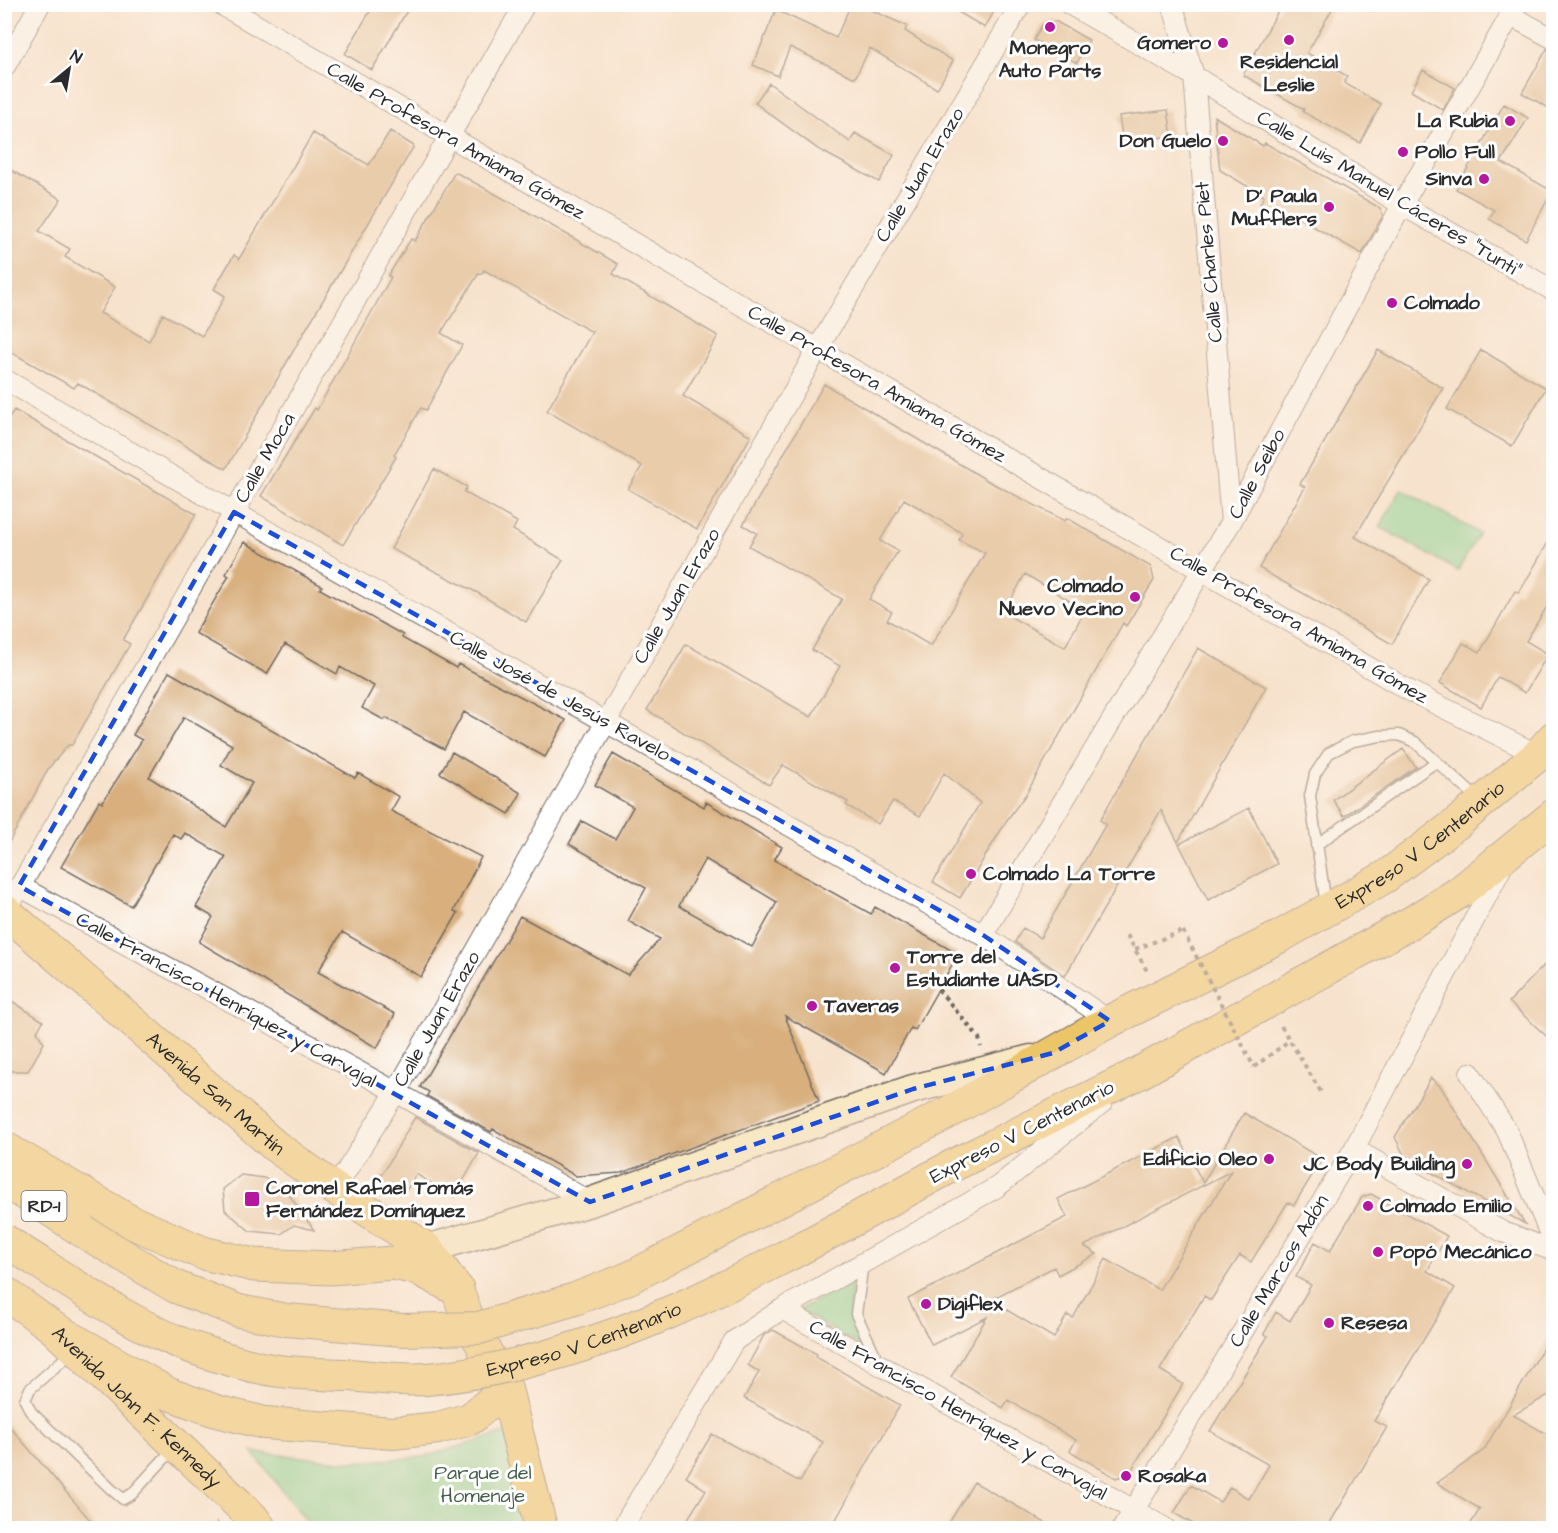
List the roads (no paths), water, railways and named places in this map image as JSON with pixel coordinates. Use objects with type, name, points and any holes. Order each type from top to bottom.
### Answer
[{"type":"highway","points":[[4,1148],[129,1221],[202,1253],[254,1265],[331,1268],[393,1263],[417,1268],[457,1289]]},
{"type":"main road","name":"Expreso V Centenario","points":[[4,1180],[84,1232],[176,1287],[239,1311],[287,1320],[402,1330],[479,1328],[575,1299],[629,1278],[942,1116],[1110,1021],[1280,937],[1384,877],[1481,802],[1546,746]]},
{"type":"main road","name":"Expreso V Centenario","points":[[4,1240],[149,1329],[200,1351],[258,1368],[314,1374],[424,1379],[490,1371],[552,1356],[630,1328],[712,1294],[954,1165],[1139,1073],[1412,922],[1450,898],[1554,815]]},
{"type":"main road","name":"Avenida San Martín","points":[[10,902],[275,1146],[335,1189],[427,1249],[457,1289],[468,1319],[506,1389],[541,1528]]},
{"type":"main road","name":"Avenida John F. Kennedy","points":[[4,1292],[52,1327],[252,1517],[260,1528]]},
{"type":"main road","points":[[52,1327],[169,1394],[216,1411],[265,1423],[393,1433],[438,1428],[470,1419],[506,1389]]},
{"type":"street","points":[[4,68],[40,4]]},
{"type":"street","name":"Calle Profesora Amiama Gómez","points":[[220,4],[1410,691],[1546,746]]},
{"type":"street","name":"Calle Moca","points":[[10,902],[525,4]]},
{"type":"street","name":"Calle Juan Erazo","points":[[335,1189],[396,1092],[816,350],[1021,4]]},
{"type":"street","name":"Calle Luis Manuel Cáceres \"Tunti\"","points":[[1069,4],[1194,76],[1402,205],[1554,291]]},
{"type":"street","name":"Calle Charles Piet","points":[[1172,4],[1194,76],[1231,522]]},
{"type":"street","points":[[1514,10],[1554,39]]},
{"type":"street","name":"Calle Seibo","points":[[983,935],[1231,522],[1402,205],[1514,10]]},
{"type":"street","name":"Calle José de Jesús Ravelo","points":[[4,379],[234,512],[983,935],[1110,1021]]},
{"type":"street","name":"Calle Marcos Adón","points":[[1123,1528],[1354,1149],[1511,850]]},
{"type":"street","name":"Calle Francisco Henríquez y Carvajal","points":[[10,902],[396,1092],[590,1202]]},
{"type":"street","name":"Expreso V Centenario","points":[[427,1249],[590,1202],[913,1089],[1053,1053]]},
{"type":"street","name":"Expreso V Centenario","points":[[622,1528],[734,1341],[782,1309],[997,1187],[1139,1073]]},
{"type":"street","points":[[1470,1073],[1508,1131],[1554,1244]]},
{"type":"street","points":[[1354,1149],[1503,1232],[1554,1251]]},
{"type":"street","name":"Calle Francisco Henríquez y Carvajal","points":[[782,1309],[1165,1528]]},
{"type":"lane","points":[[1327,910],[1310,796],[1316,774],[1329,753],[1353,741],[1399,735],[1415,742],[1481,802]]},
{"type":"lane","points":[[1316,845],[1436,762]]},
{"type":"lane","points":[[863,1263],[856,1314],[881,1367]]},
{"type":"lane","points":[[75,1349],[30,1389],[25,1400],[31,1412],[111,1490],[123,1499],[132,1494],[177,1445]]},
{"type":"place","name":"Monegro Auto Parts","points":[[1050,27]]},
{"type":"place","name":"Residencial Leslie","points":[[1289,40]]},
{"type":"place","name":"Gomero","points":[[1223,43]]},
{"type":"place","name":"La Rubia","points":[[1510,121]]},
{"type":"place","name":"Don Guelo","points":[[1223,141]]},
{"type":"place","name":"Pollo Full","points":[[1403,152]]},
{"type":"place","name":"Sinva","points":[[1484,179]]},
{"type":"place","name":"D' Paula Mufflers","points":[[1329,207]]},
{"type":"place","name":"Colmado","points":[[1392,303]]},
{"type":"place","name":"Colmado Nuevo Vecino","points":[[1135,597]]},
{"type":"place","name":"Colmado La Torre","points":[[971,874]]},
{"type":"place","name":"Torre del Estudiante UASD","points":[[895,968]]},
{"type":"place","name":"Taveras","points":[[812,1006]]},
{"type":"place","name":"Edificio Oleo","points":[[1269,1159]]},
{"type":"place","name":"JC Body Building","points":[[1467,1164]]},
{"type":"place","name":"Coronel Rafael Tomás Fernández Domínguez","points":[[252,1199]]},
{"type":"place","name":"Colmado Emilio","points":[[1368,1206]]},
{"type":"place","name":"Popó Mecánico","points":[[1378,1252]]},
{"type":"place","name":"Digiflex","points":[[926,1304]]},
{"type":"place","name":"Resesa","points":[[1329,1323]]},
{"type":"place","name":"Rosaka","points":[[1126,1476]]},
{"type":"park label","name":"Parque del Homenaje","points":[[483,1484]]}]
